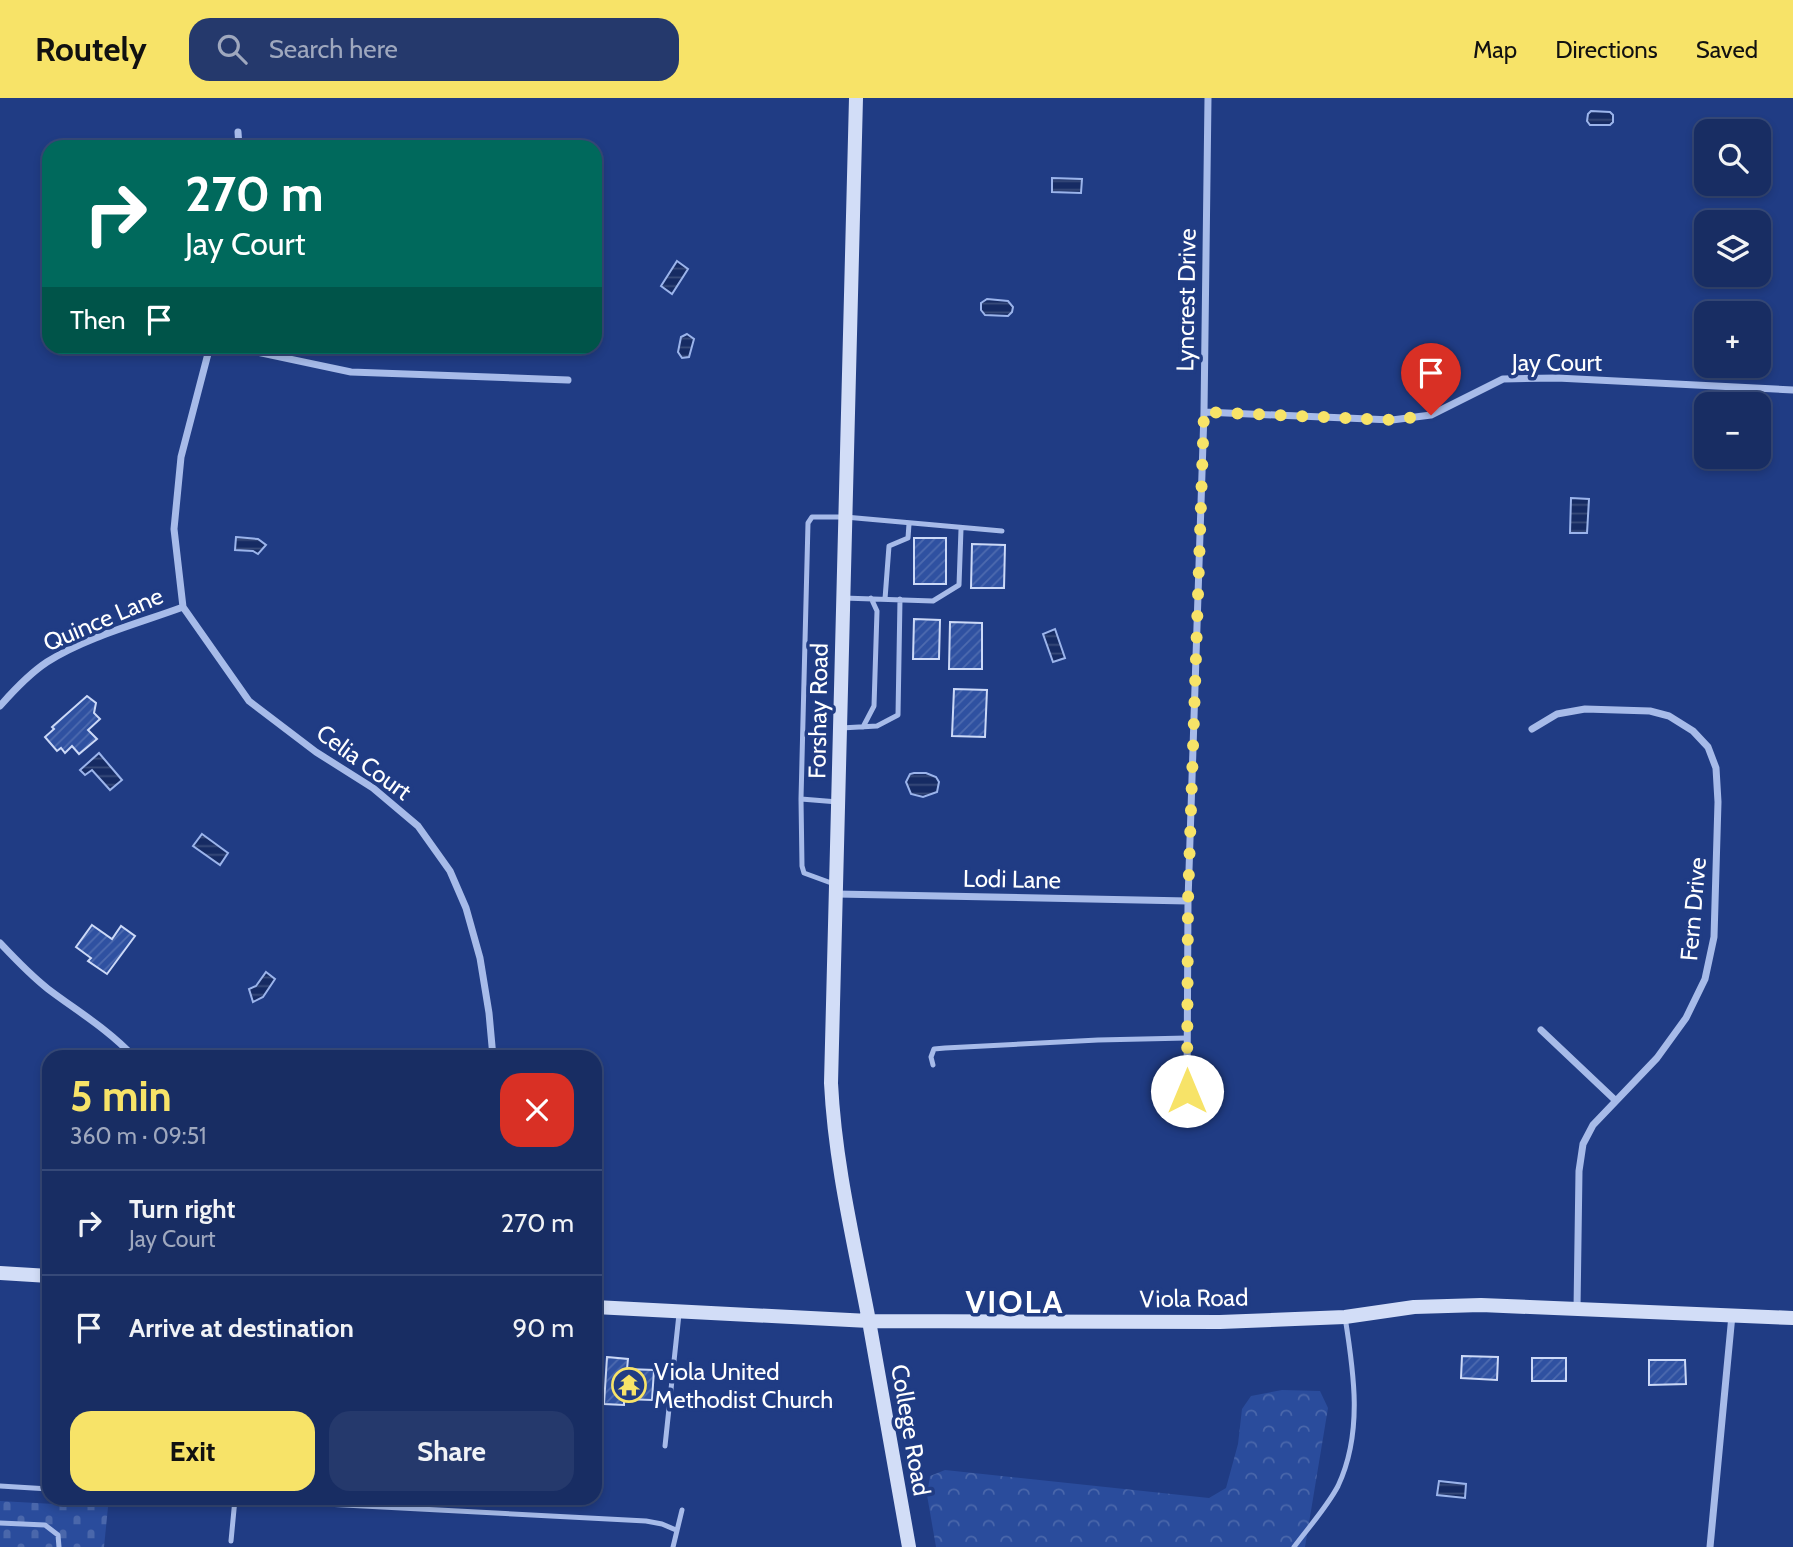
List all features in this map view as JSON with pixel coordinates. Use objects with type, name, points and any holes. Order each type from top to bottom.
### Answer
[{"type":"street","name":"Forshay Road","points":[[856,98],[831,1083],[840,1175],[869,1321]]},
{"type":"street","name":"Lyncrest Drive","points":[[1187,1091],[1188,901],[1204,412],[1208,98]]},
{"type":"street","points":[[238,132],[239,140]]},
{"type":"street","name":"Quince Lane","points":[[0,706],[18,685],[47,662],[75,647],[183,607],[174,529],[181,457],[208,354]]},
{"type":"street","points":[[266,354],[351,372],[568,380]]},
{"type":"street","name":"Jay Court","points":[[1204,412],[1392,420],[1431,415],[1503,379],[1557,377],[1793,390]]},
{"type":"street","name":"Celia Court","points":[[183,607],[249,701],[316,752],[373,788],[418,826],[450,871],[466,908],[480,958],[492,1050]]},
{"type":"street","name":"Fern Drive","points":[[1532,729],[1557,714],[1585,709],[1650,711],[1669,716],[1693,731],[1708,747],[1716,768],[1717,891],[1714,937],[1705,979],[1686,1018],[1657,1058],[1593,1125],[1583,1143],[1579,1171],[1577,1309]]},
{"type":"street","name":"Lodi Lane","points":[[836,890],[1188,901]]},
{"type":"street","points":[[0,943],[23,968],[116,1038],[127,1050]]},
{"type":"street","points":[[1541,1030],[1615,1100]]},
{"type":"street","points":[[0,1273],[42,1276]]},
{"type":"street","name":"Viola Road","points":[[602,1307],[869,1321],[1220,1322],[1345,1317],[1414,1307],[1481,1305],[1793,1318]]},
{"type":"street","points":[[1710,1547],[1732,1315]]},
{"type":"street","name":"College Road","points":[[869,1321],[909,1547]]},
{"type":"lane","points":[[836,890],[804,873],[802,866],[801,799],[808,523],[812,517],[845,517],[1002,531]]},
{"type":"lane","points":[[885,599],[889,545],[908,538],[909,524]]},
{"type":"lane","points":[[844,598],[933,601],[960,585],[961,529]]},
{"type":"lane","points":[[863,727],[874,706],[877,611],[870,598]]},
{"type":"lane","points":[[840,728],[877,726],[898,715],[900,599]]},
{"type":"lane","points":[[801,799],[838,802]]},
{"type":"lane","points":[[933,1065],[934,1049],[1187,1038]]},
{"type":"lane","points":[[665,1446],[680,1311]]},
{"type":"lane","points":[[1294,1547],[1337,1487],[1354,1437],[1354,1390],[1345,1317]]},
{"type":"lane","points":[[0,1486],[42,1489]]},
{"type":"lane","points":[[231,1541],[234,1505]]},
{"type":"lane","points":[[347,1505],[646,1521],[676,1530]]},
{"type":"lane","points":[[673,1547],[682,1510]]},
{"type":"lane","points":[[0,1523],[46,1525],[58,1535],[59,1547]]},
{"type":"green space","points":[[1282,1390],[1320,1391],[1328,1408],[1305,1547],[936,1547],[927,1495],[930,1476],[945,1470],[1209,1498],[1226,1488],[1238,1444],[1242,1409],[1251,1396]]},
{"type":"green space","points":[[0,1501],[108,1507],[104,1547],[0,1547]]},
{"type":"shaded area","points":[[1591,111],[1610,112],[1613,122],[1610,125],[1590,125],[1587,121]]},
{"type":"shaded area","points":[[1052,178],[1082,179],[1081,193],[1052,192]]},
{"type":"shaded area","points":[[677,261],[688,269],[672,294],[661,286]]},
{"type":"shaded area","points":[[987,299],[1008,301],[1013,307],[1012,312],[1008,316],[985,315],[981,310],[981,303]]},
{"type":"shaded area","points":[[687,334],[694,339],[689,357],[682,358],[678,352],[681,337]]},
{"type":"shaded area","points":[[1571,498],[1589,499],[1587,533],[1570,533]]},
{"type":"shaded area","points":[[236,537],[258,539],[266,545],[258,554],[235,550]]},
{"type":"shaded area","points":[[1055,629],[1065,658],[1053,662],[1043,634]]},
{"type":"shaded area","points":[[99,753],[122,780],[110,790],[92,770],[85,775],[80,770]]},
{"type":"shaded area","points":[[926,773],[936,777],[939,782],[937,792],[923,797],[911,794],[906,782],[910,774]]},
{"type":"shaded area","points":[[202,834],[228,853],[220,865],[193,846]]},
{"type":"shaded area","points":[[266,972],[275,979],[263,997],[253,1002],[249,989],[256,986]]},
{"type":"shaded area","points":[[1439,1481],[1466,1484],[1465,1498],[1437,1495]]},
{"type":"building","points":[[914,538],[946,538],[946,584],[914,584]]},
{"type":"building","points":[[972,544],[1005,545],[1004,588],[971,588]]},
{"type":"building","points":[[914,619],[940,620],[939,659],[913,659]]},
{"type":"building","points":[[950,622],[982,623],[982,669],[949,669]]},
{"type":"building","points":[[954,689],[987,690],[985,737],[952,736]]},
{"type":"building","points":[[87,696],[96,703],[94,713],[100,719],[88,730],[97,739],[79,754],[72,746],[65,753],[61,748],[57,751],[45,737],[54,729],[52,727]]},
{"type":"building","points":[[92,925],[112,939],[121,926],[135,936],[107,974],[88,961],[91,958],[76,947]]},
{"type":"building","points":[[1462,1356],[1498,1357],[1497,1380],[1461,1378]]},
{"type":"building","name":"Viola United Methodist Church","points":[[607,1357],[628,1359],[627,1369],[654,1370],[652,1400],[624,1399],[624,1405],[604,1404]]},
{"type":"building","points":[[1532,1358],[1566,1358],[1566,1381],[1532,1381]]},
{"type":"building","points":[[1649,1360],[1685,1360],[1686,1384],[1649,1385]]},
{"type":"place","name":"Viola United Methodist Church","points":[[629,1385]]},
{"type":"district","name":"VIOLA","points":[[1015,1301]]},
{"type":"route","points":[[1187,1091],[1188,901],[1204,412],[1392,420],[1431,415]]}]
